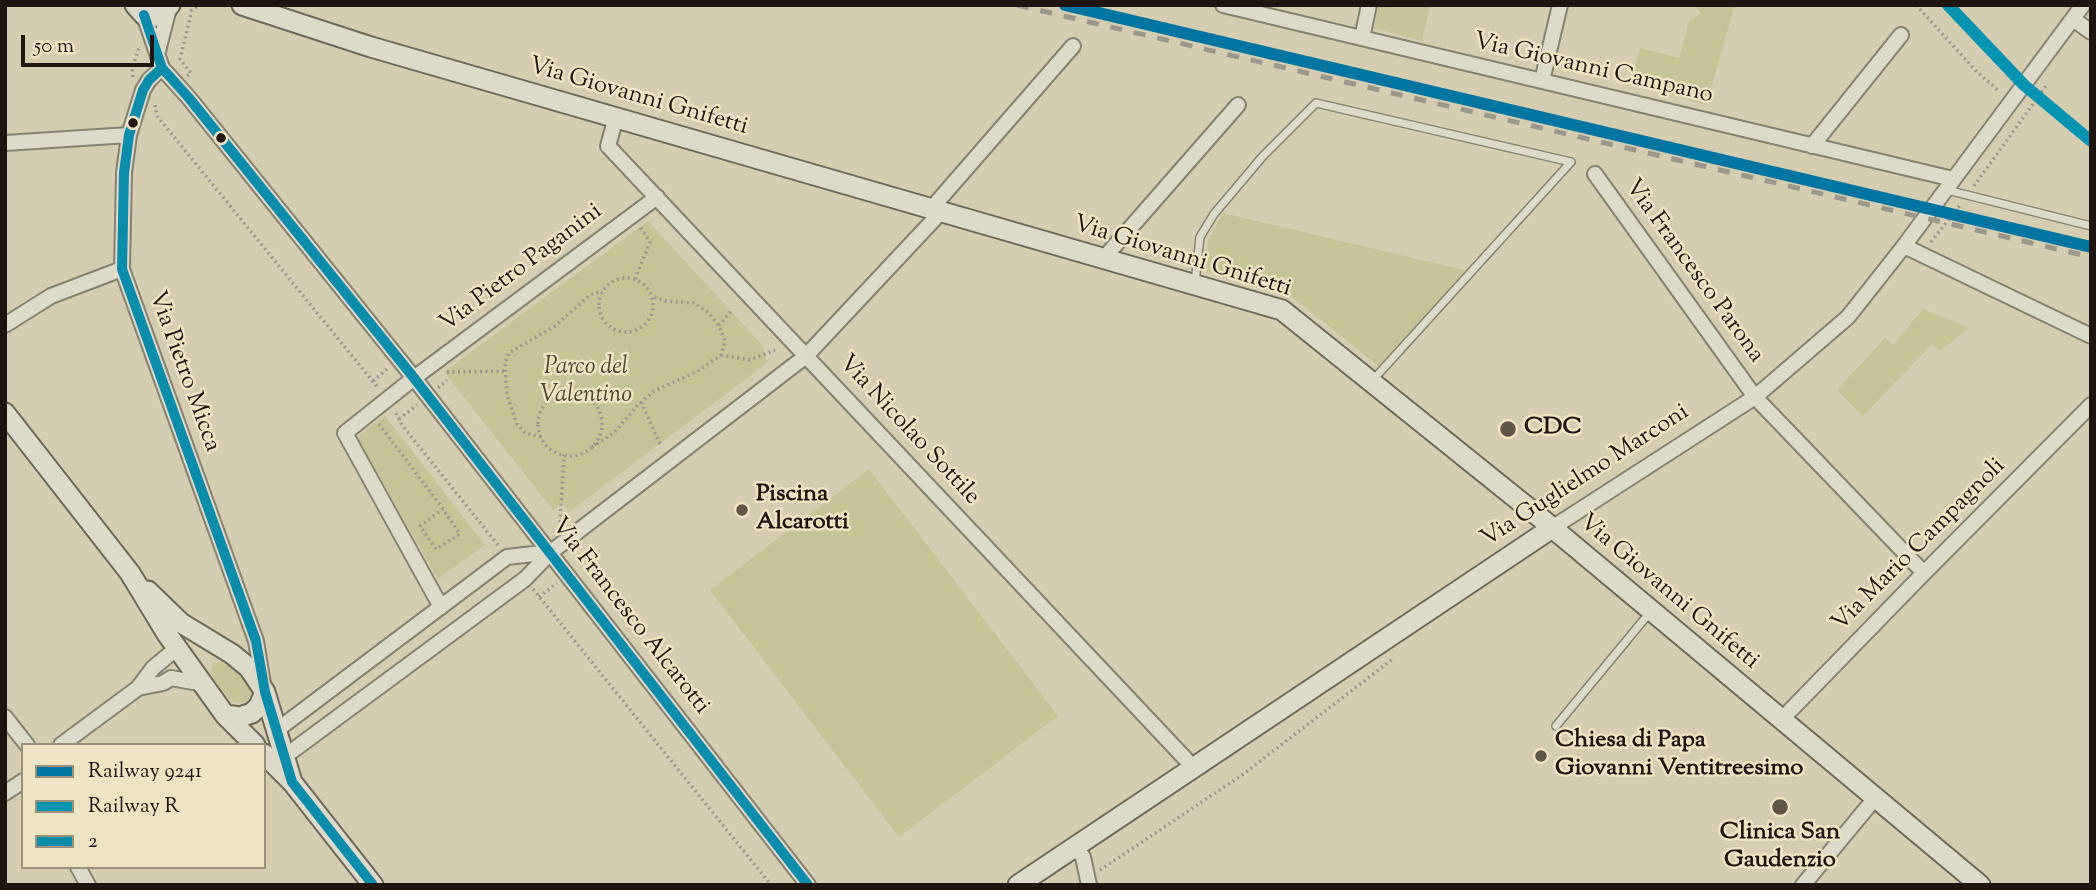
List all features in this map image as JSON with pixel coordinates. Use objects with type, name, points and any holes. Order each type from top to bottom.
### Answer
[{"type":"main road","name":"Via Giovanni Gnifetti","points":[[242,5],[371,47],[1282,310],[1552,528],[1980,885]]},
{"type":"main road","points":[[139,10],[157,17],[170,6]]},
{"type":"main road","points":[[5,413],[130,573],[177,649],[225,715],[253,743]]},
{"type":"main road","name":"Via Guglielmo Marconi","points":[[1018,885],[1552,528]]},
{"type":"main road","points":[[130,573],[181,623],[249,668],[265,692],[292,782]]},
{"type":"main road","points":[[177,649],[205,638]]},
{"type":"main road","points":[[201,681],[208,657],[222,649]]},
{"type":"main road","points":[[225,715],[240,717],[252,713],[259,706],[265,692]]},
{"type":"main road","points":[[266,756],[292,782],[373,885]]},
{"type":"street","name":"Via Giovanni Campano","points":[[1223,5],[1812,145],[1950,185]]},
{"type":"street","points":[[1363,38],[1369,5]]},
{"type":"street","points":[[1542,81],[1560,5]]},
{"type":"street","name":"Via Guglielmo Marconi","points":[[1552,528],[1755,397],[1848,317],[2083,5]]},
{"type":"street","points":[[146,42],[170,6]]},
{"type":"street","points":[[139,10],[146,42]]},
{"type":"street","points":[[2073,19],[2091,32]]},
{"type":"street","points":[[1812,145],[1901,35]]},
{"type":"street","name":"Via Francesco Alcarotti","points":[[146,42],[162,68],[189,98],[551,552],[808,885]]},
{"type":"street","points":[[285,757],[524,579],[551,552],[806,356],[936,211],[1073,46]]},
{"type":"street","name":"Via Pietro Micca","points":[[162,68],[143,90],[129,135],[124,173],[122,269],[256,641],[265,692]]},
{"type":"street","points":[[1104,258],[1238,105]]},
{"type":"street","name":"Via Nicolao Sottile","points":[[616,117],[608,146],[1195,769]]},
{"type":"street","points":[[5,144],[129,135]]},
{"type":"street","name":"Via Francesco Parona","points":[[1595,174],[1755,397],[1924,573]]},
{"type":"street","name":"Via Pietro Paganini","points":[[414,378],[657,197]]},
{"type":"street","points":[[1904,246],[2091,336]]},
{"type":"street","points":[[5,325],[51,296],[122,269]]},
{"type":"street","points":[[414,378],[345,433],[441,607]]},
{"type":"street","name":"Via Mario Campagnoli","points":[[1782,719],[2091,405]]},
{"type":"street","points":[[277,730],[507,557],[551,552]]},
{"type":"street","points":[[64,743],[138,688],[153,668],[177,649]]},
{"type":"street","points":[[138,688],[163,683],[171,678],[201,681]]},
{"type":"street","points":[[5,717],[25,743]]},
{"type":"street","points":[[5,793],[21,782]]},
{"type":"street","points":[[1803,885],[1876,797]]},
{"type":"street","points":[[1075,846],[1083,857],[1089,885]]},
{"type":"street","points":[[79,869],[88,885]]},
{"type":"lane","points":[[1195,284],[1200,237],[1214,214],[1263,156],[1316,103],[1571,162],[1373,381]]},
{"type":"lane","points":[[1950,185],[1968,195],[2091,226]]},
{"type":"lane","points":[[1556,726],[1652,611]]},
{"type":"path","points":[[1916,5],[1977,72],[2011,102]]},
{"type":"path","points":[[191,73],[180,59],[192,10],[197,7]]},
{"type":"path","points":[[138,83],[132,77],[132,69],[146,42]]},
{"type":"path","points":[[1931,243],[2046,86]]},
{"type":"path","points":[[160,97],[153,103],[157,116],[383,394]]},
{"type":"path","points":[[635,279],[650,242],[640,227]]},
{"type":"path","points":[[602,291],[599,299],[601,317],[606,324],[623,332],[632,332],[647,323],[653,305],[648,289],[635,279],[617,279],[602,291],[590,295],[555,326],[509,352],[505,371],[507,395],[517,424],[525,433],[541,437],[553,450],[564,455],[578,454],[614,433],[654,391],[698,371],[721,355],[725,341],[719,326],[709,313],[694,303],[652,296]]},
{"type":"path","points":[[719,326],[731,311]]},
{"type":"path","points":[[721,355],[751,360],[775,350]]},
{"type":"path","points":[[373,381],[388,369]]},
{"type":"path","points":[[442,373],[505,371]]},
{"type":"path","points":[[541,437],[539,416],[551,398],[560,393],[581,394],[598,407],[601,417],[602,428],[592,447]]},
{"type":"path","points":[[641,402],[660,444]]},
{"type":"path","points":[[391,404],[399,419],[505,554]]},
{"type":"path","points":[[399,419],[416,405]]},
{"type":"path","points":[[371,413],[443,509],[460,534],[436,549],[420,526],[443,509]]},
{"type":"path","points":[[560,522],[564,455]]},
{"type":"path","points":[[539,597],[558,582]]},
{"type":"path","points":[[530,586],[771,885]]},
{"type":"path","points":[[1102,869],[1242,775],[1395,657]]},
{"type":"green space","points":[[1379,5],[1430,5],[1422,41],[1374,28]]},
{"type":"green space","points":[[1693,5],[1730,5],[1734,8],[1706,105],[1630,83],[1640,48],[1679,58],[1689,21],[1701,13]]},
{"type":"green space","points":[[1223,213],[1468,271],[1380,367],[1286,292],[1206,272],[1208,240]]},
{"type":"green space","name":"Parco del Valentino","points":[[648,221],[763,346],[767,363],[569,512],[562,503],[553,510],[444,372]]},
{"type":"green space","points":[[1923,309],[1969,328],[1940,351],[1932,344],[1863,416],[1837,390],[1885,338],[1893,345]]},
{"type":"green space","points":[[385,416],[485,545],[438,579],[357,437]]},
{"type":"green space","points":[[869,469],[1058,716],[899,837],[710,590]]},
{"type":"green space","points":[[221,662],[240,671],[253,691],[247,702],[236,703],[229,699],[214,679],[211,671],[214,663]]},
{"type":"railway","points":[[1017,5],[2091,257]]},
{"type":"rail line","name":"9241","points":[[1065,5],[2091,247]]},
{"type":"rail line","name":"R","points":[[1948,5],[2024,85],[2091,141]]},
{"type":"transit line","name":"2","points":[[144,15],[162,68],[414,378],[808,885]]},
{"type":"transit line","name":"2","points":[[162,68],[143,90],[129,135],[124,173],[122,269],[256,641],[265,692],[292,782],[373,885]]},
{"type":"place","name":"CDC","points":[[1508,429]]},
{"type":"place","name":"Piscina Alcarotti","points":[[742,510]]},
{"type":"place","name":"Chiesa di Papa Giovanni Ventitreesimo","points":[[1541,756]]},
{"type":"place","name":"Clinica San Gaudenzio","points":[[1780,807]]}]
